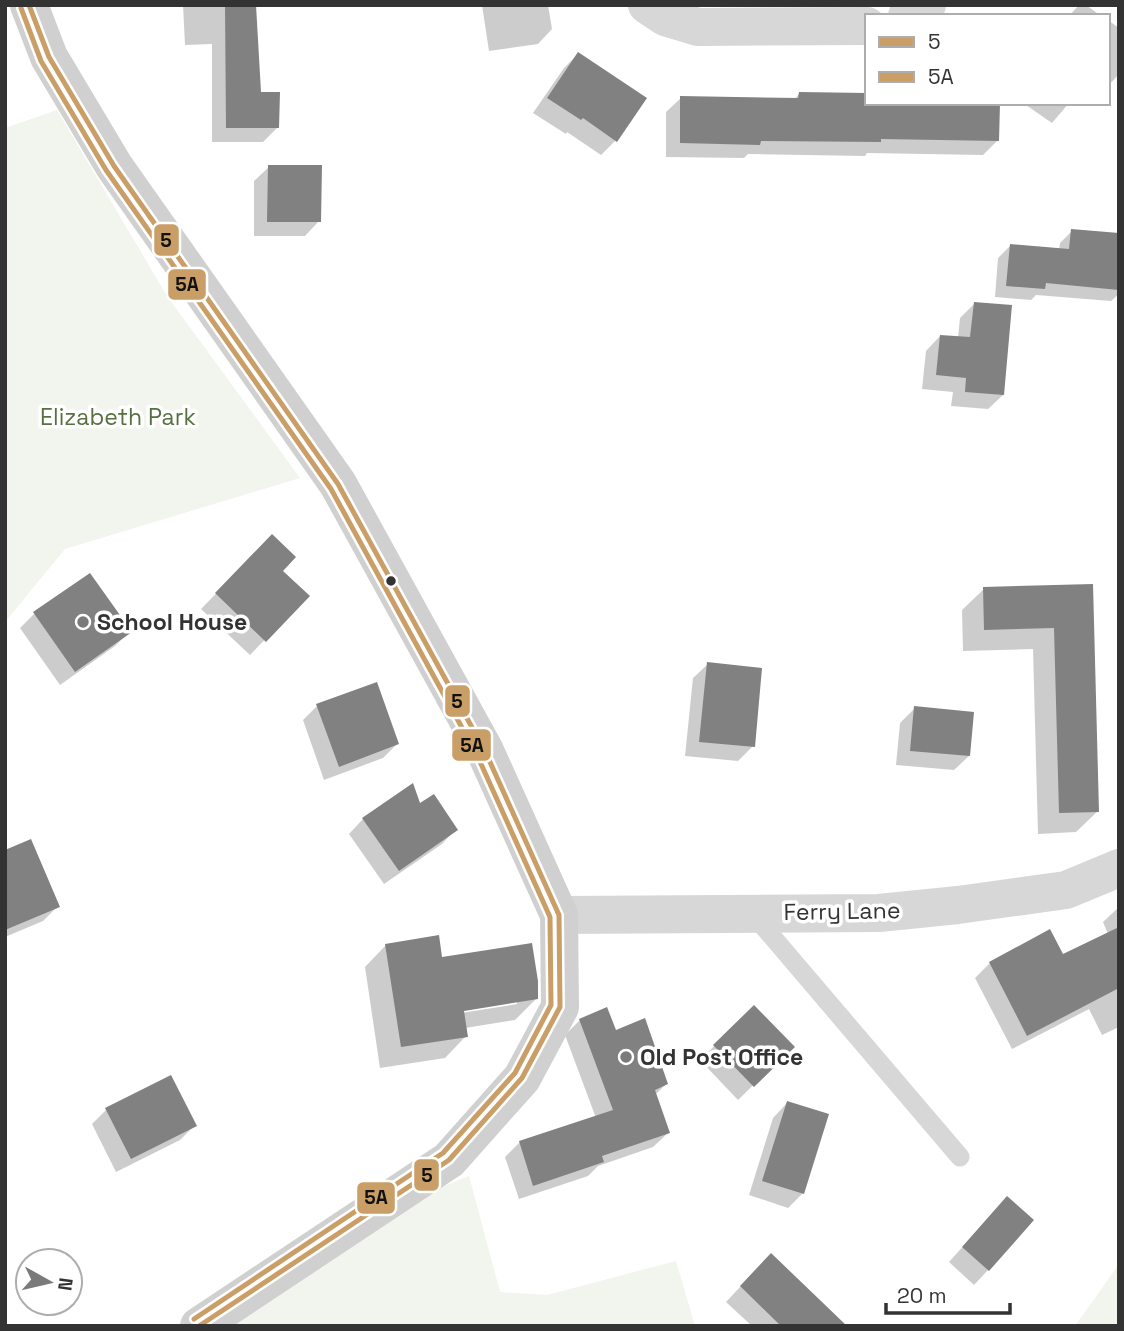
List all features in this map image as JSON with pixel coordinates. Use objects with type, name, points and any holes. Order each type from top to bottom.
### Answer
[{"type":"main road","points":[[29,5],[49,57],[114,166],[338,484],[485,751],[559,915],[560,1007],[523,1079],[449,1160],[199,1326]]},
{"type":"street","points":[[647,5],[665,17],[698,27],[865,26]]},
{"type":"street","points":[[911,14],[927,5]]},
{"type":"street","name":"Ferry Lane","points":[[559,915],[879,913],[1066,890],[1119,867]]},
{"type":"lane","points":[[751,912],[960,1157]]},
{"type":"green space","name":"Elizabeth Park","points":[[57,110],[167,296],[300,478],[65,549],[5,622],[5,128]]},
{"type":"green space","points":[[469,1176],[500,1292],[547,1295],[676,1261],[695,1326],[213,1326],[321,1236]]},
{"type":"green space","points":[[1119,1264],[1119,1326],[1075,1326]]},
{"type":"building","points":[[225,5],[256,5],[261,92],[280,92],[279,128],[226,128]]},
{"type":"building","points":[[578,52],[647,98],[617,142],[583,118],[581,120],[547,98]]},
{"type":"building","points":[[799,92],[865,93],[865,105],[1000,105],[999,141],[881,139],[881,142],[761,141],[760,145],[680,143],[680,96],[798,98]]},
{"type":"building","points":[[268,165],[322,165],[321,222],[267,222]]},
{"type":"building","points":[[1071,229],[1119,233],[1119,290],[1046,283],[1045,289],[1006,286],[1010,244],[1069,249]]},
{"type":"building","points":[[974,302],[1012,305],[1004,395],[965,392],[966,378],[936,375],[940,335],[970,337]]},
{"type":"building","points":[[272,534],[296,557],[283,571],[310,596],[266,642],[215,593]]},
{"type":"building","name":"School House","points":[[90,573],[132,632],[75,672],[33,612]]},
{"type":"building","points":[[1093,584],[1099,812],[1059,813],[1054,628],[984,630],[983,587]]},
{"type":"building","points":[[707,662],[762,668],[755,747],[699,742]]},
{"type":"building","points":[[377,682],[399,744],[339,767],[316,704]]},
{"type":"building","points":[[914,706],[974,712],[970,756],[910,751]]},
{"type":"building","points":[[413,783],[420,803],[434,794],[458,830],[399,871],[362,818]]},
{"type":"building","points":[[31,839],[60,907],[5,930],[5,850]]},
{"type":"building","points":[[1119,927],[1119,988],[1027,1036],[989,962],[1050,929],[1063,954]]},
{"type":"building","points":[[439,935],[442,957],[532,943],[538,999],[464,1011],[468,1037],[401,1047],[385,944]]},
{"type":"building","points":[[754,1005],[795,1047],[754,1087],[713,1045]]},
{"type":"building","name":"Old Post Office","points":[[607,1007],[616,1030],[645,1018],[668,1084],[655,1090],[670,1133],[602,1156],[604,1162],[533,1186],[519,1141],[613,1110],[579,1019]]},
{"type":"building","points":[[171,1075],[197,1126],[131,1159],[105,1108]]},
{"type":"building","points":[[787,1101],[829,1114],[804,1194],[762,1181]]},
{"type":"building","points":[[1007,1196],[1034,1220],[989,1271],[962,1247]]},
{"type":"building","points":[[771,1253],[847,1326],[781,1326],[740,1286]]},
{"type":"transit line","name":"5","points":[[29,5],[49,57],[114,166],[338,484],[485,751],[559,915],[560,1007],[522,1078],[449,1160],[199,1326]]},
{"type":"transit line","name":"5A","points":[[21,8],[41,61],[106,170],[331,489],[477,755],[550,917],[551,1005],[515,1073],[443,1153],[194,1319]]},
{"type":"place","name":"School House","points":[[83,622]]},
{"type":"place","name":"Old Post Office","points":[[626,1057]]}]
